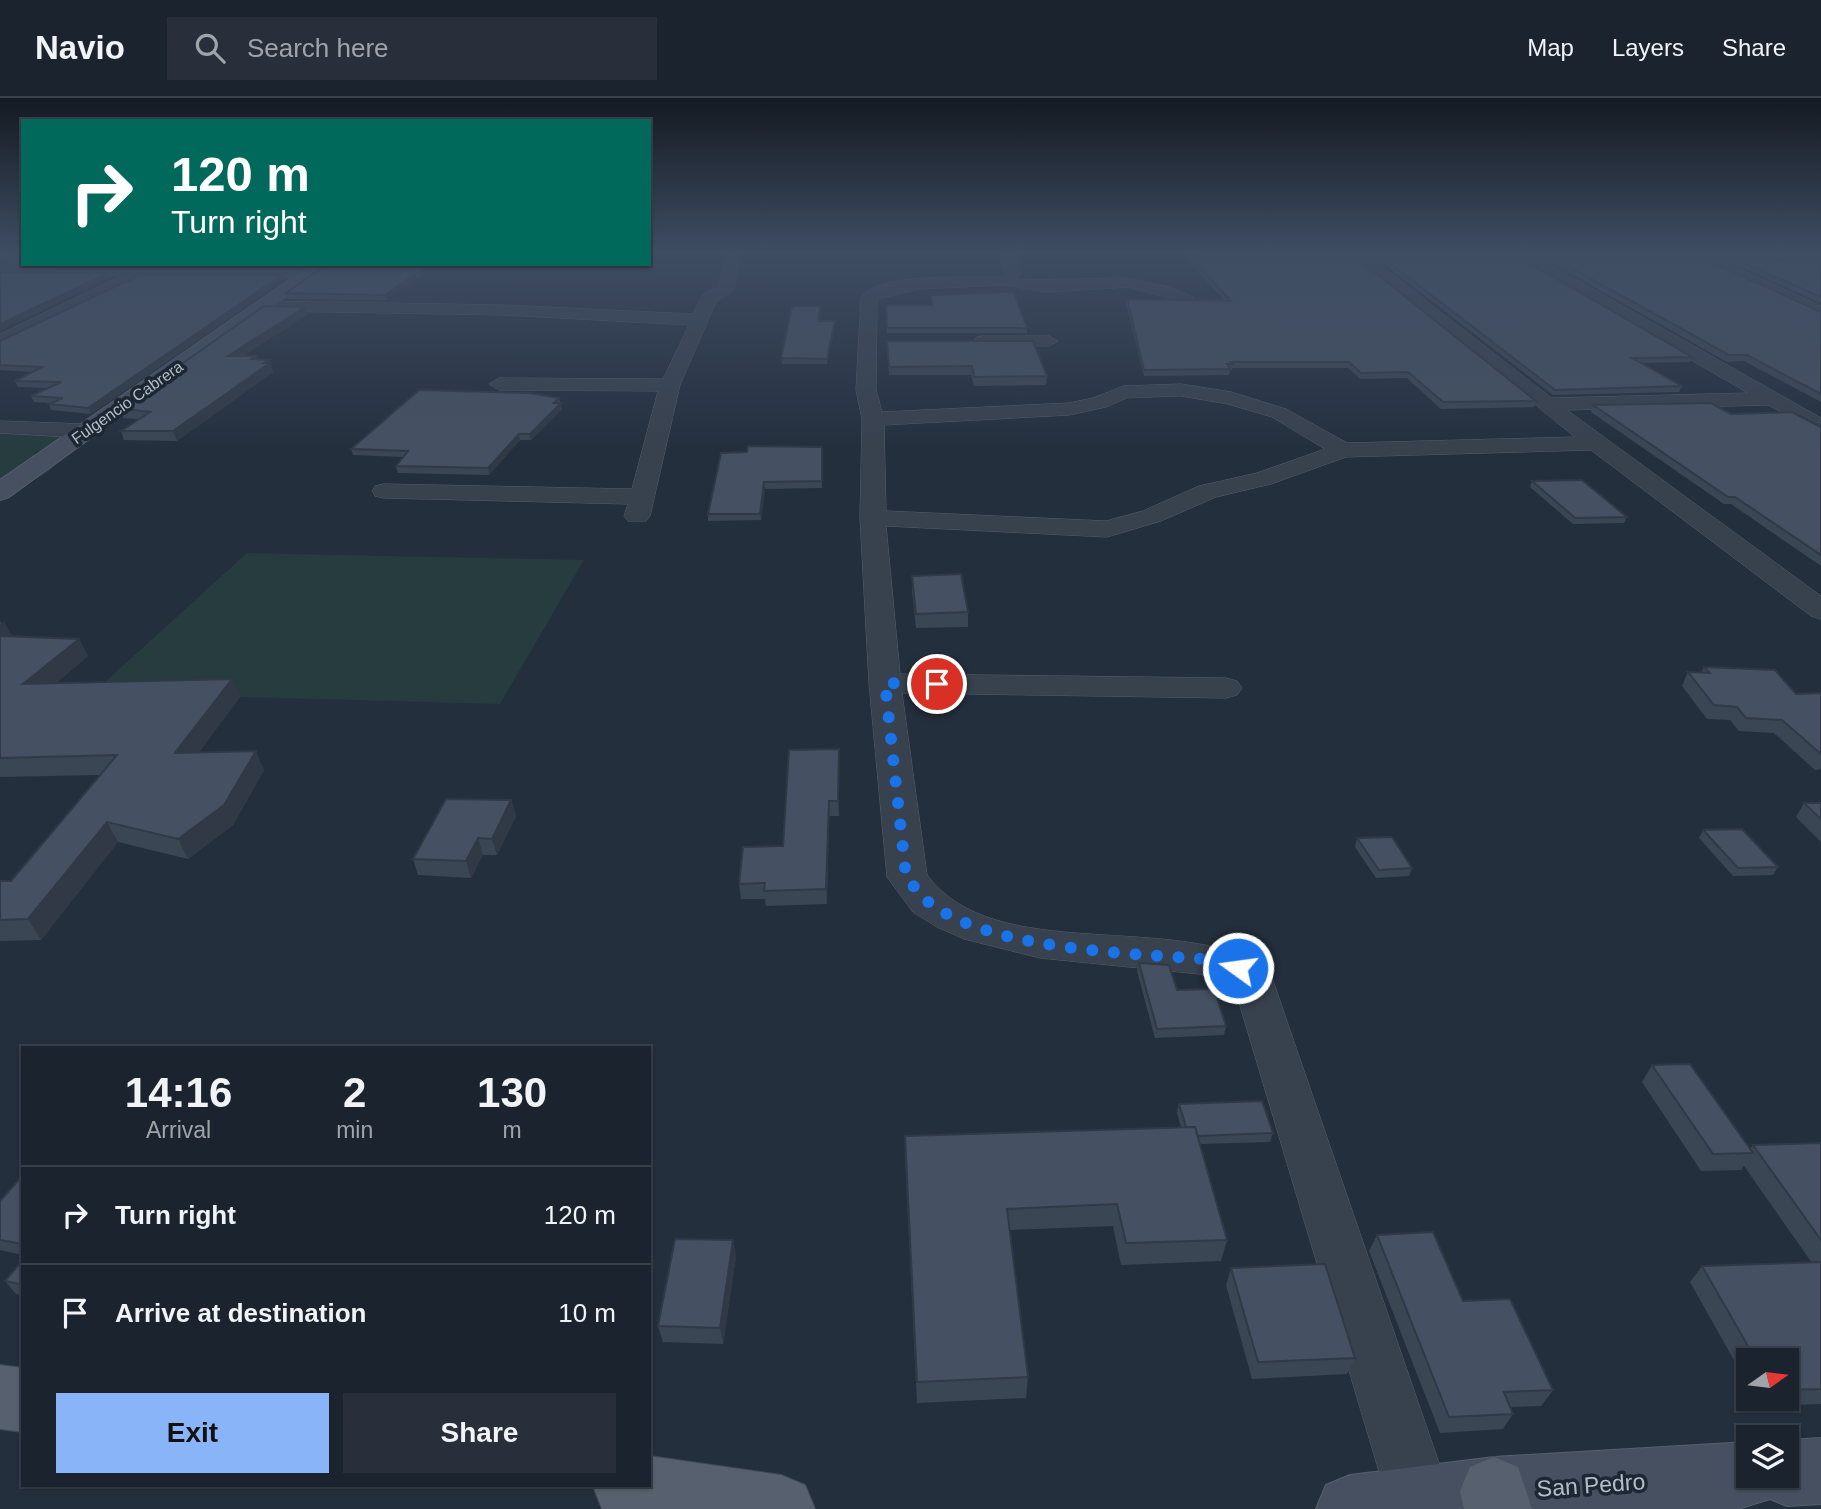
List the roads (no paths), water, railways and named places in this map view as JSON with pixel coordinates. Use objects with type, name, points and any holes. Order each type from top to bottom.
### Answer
[{"type":"main road","name":"Fulgencio Cabrera","points":[[0,492],[249,318]]},
{"type":"main road","points":[[0,1397],[21,1400]]},
{"type":"main road","points":[[1799,1472],[1821,1471]]},
{"type":"main road","name":"San Pedro","points":[[1350,1509],[1419,1498],[1496,1500],[1736,1476]]},
{"type":"main road","points":[[633,1487],[770,1508]]},
{"type":"street","points":[[0,341],[47,318]]},
{"type":"street","points":[[384,491],[639,507],[670,384],[699,320],[657,318]]},
{"type":"street","points":[[874,318],[879,342],[866,390],[873,419],[873,518],[885,683],[906,877],[926,901],[977,928],[1012,937],[1216,960],[1238,968],[1254,980],[1419,1498]]},
{"type":"street","points":[[1438,318],[1596,443],[1821,610]]},
{"type":"street","points":[[1630,318],[1821,427]]},
{"type":"street","points":[[958,342],[1049,341]]},
{"type":"street","points":[[499,384],[670,384]]},
{"type":"street","points":[[873,419],[1069,409],[1099,403],[1124,392],[1181,390],[1231,398],[1279,413],[1343,450]]},
{"type":"street","points":[[1547,404],[1809,399]]},
{"type":"street","points":[[0,427],[85,431]]},
{"type":"street","points":[[873,518],[1121,527],[1184,499],[1283,473],[1343,450],[1596,443]]},
{"type":"street","points":[[885,683],[1226,688]]}]
